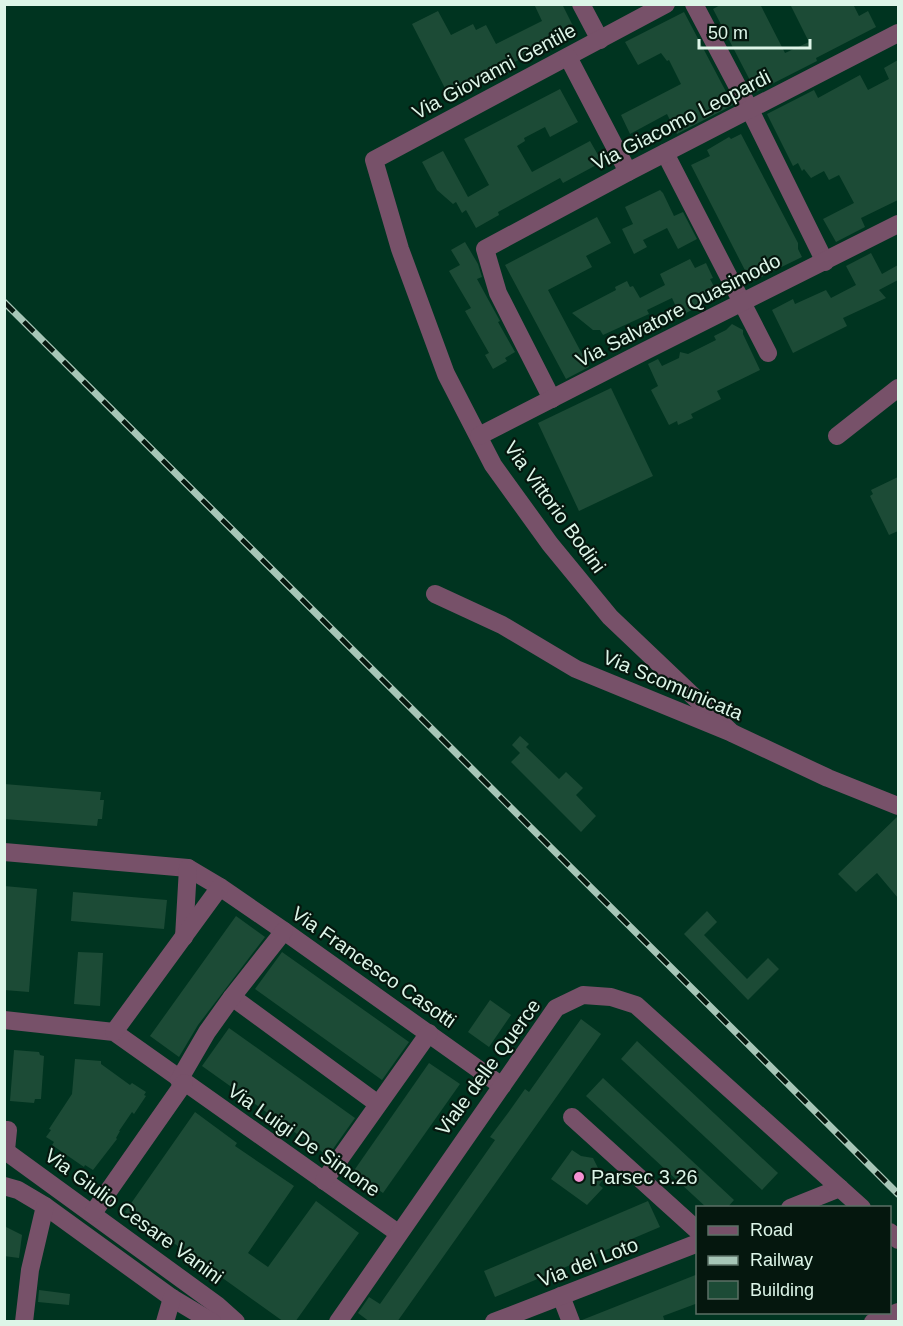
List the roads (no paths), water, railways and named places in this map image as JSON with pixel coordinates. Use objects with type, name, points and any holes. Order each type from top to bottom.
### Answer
[{"type":"street","points":[[581,4],[600,40]]},
{"type":"street","name":"Via Giovanni Gentile","points":[[374,160],[666,4]]},
{"type":"street","points":[[694,4],[750,110],[825,262]]},
{"type":"street","name":"Via Giacomo Leopardi","points":[[552,399],[498,293],[485,249],[628,172],[898,33]]},
{"type":"street","points":[[568,57],[628,172]]},
{"type":"street","points":[[665,153],[768,353]]},
{"type":"street","name":"Via Vittorio Bodini","points":[[374,160],[400,249],[446,374],[494,465],[550,544],[610,617],[732,733]]},
{"type":"street","name":"Via Salvatore Quasimodo","points":[[479,436],[898,224]]},
{"type":"street","points":[[837,436],[898,388]]},
{"type":"street","name":"Via Scomunicata","points":[[435,594],[502,625],[576,669],[732,733],[828,778],[898,806]]},
{"type":"street","name":"Via Francesco Casotti","points":[[4,852],[188,868],[284,931],[501,1086]]},
{"type":"street","points":[[184,937],[188,868]]},
{"type":"street","points":[[4,1020],[114,1032],[220,887]]},
{"type":"street","points":[[93,1213],[182,1081],[207,1032],[284,931]]},
{"type":"street","name":"Viale delle Querce","points":[[338,1322],[556,1008],[583,995],[611,997],[636,1005],[860,1206]]},
{"type":"street","points":[[232,998],[378,1104]]},
{"type":"street","name":"Via Luigi De Simone","points":[[114,1032],[398,1233]]},
{"type":"street","points":[[324,1181],[429,1033]]},
{"type":"street","points":[[572,1117],[696,1229]]},
{"type":"street","points":[[4,1130],[8,1130],[5,1150]]},
{"type":"street","name":"Via Giulio Cesare Vanini","points":[[5,1150],[217,1305],[236,1322]]},
{"type":"street","points":[[4,1186],[18,1190],[45,1206],[172,1298],[212,1322]]},
{"type":"street","points":[[795,1206],[840,1188]]},
{"type":"street","points":[[24,1322],[30,1270],[45,1206]]},
{"type":"street","name":"Via del Loto","points":[[494,1322],[696,1244]]},
{"type":"street","points":[[561,1296],[571,1322]]},
{"type":"street","points":[[165,1322],[172,1298]]},
{"type":"street","points":[[873,1322],[898,1312]]},
{"type":"railway","points":[[4,302],[898,1194]]},
{"type":"place","name":"Parsec 3.26","points":[[579,1177]]}]
